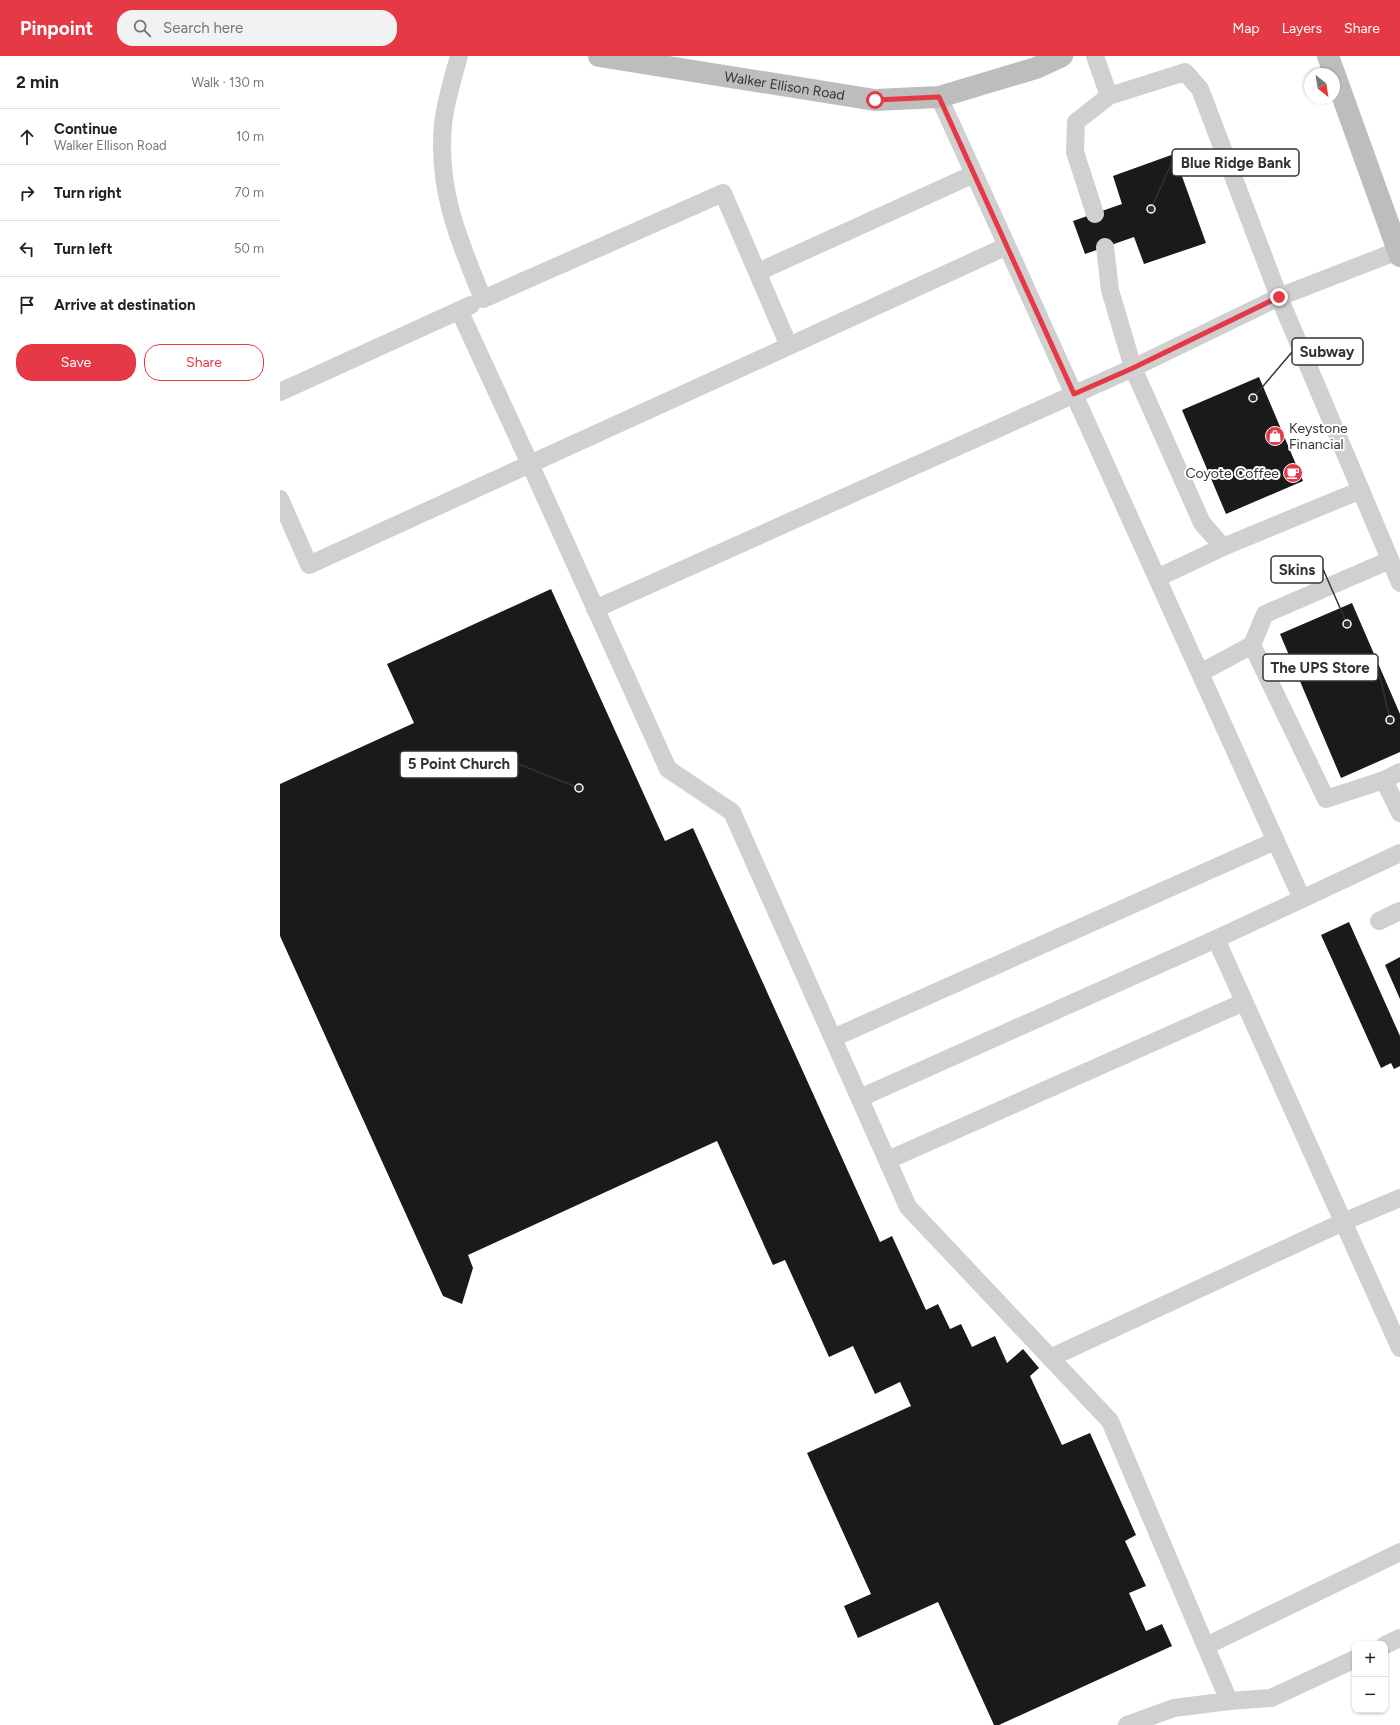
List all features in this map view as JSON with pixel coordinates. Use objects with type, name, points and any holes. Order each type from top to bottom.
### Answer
[{"type":"street","name":"Walker Ellison Road","points":[[599,56],[875,100],[939,97],[1036,68],[1062,56]]},
{"type":"street","points":[[1328,56],[1399,252]]},
{"type":"lane","points":[[459,56],[443,124],[442,173],[457,236],[482,299]]},
{"type":"lane","points":[[1095,56],[1110,96]]},
{"type":"lane","points":[[1095,214],[1075,152],[1076,122],[1110,96],[1185,72],[1200,89],[1279,297],[1400,583]]},
{"type":"lane","points":[[939,97],[1302,899]]},
{"type":"lane","points":[[758,272],[974,174]]},
{"type":"lane","points":[[280,392],[482,299],[723,193],[790,346]]},
{"type":"lane","points":[[280,499],[309,565],[1007,246]]},
{"type":"lane","points":[[1106,247],[1110,290],[1133,368],[1202,523],[1223,547]]},
{"type":"lane","points":[[595,609],[1133,368],[1279,297],[1399,252]]},
{"type":"lane","points":[[459,310],[668,769],[732,812],[908,1207],[1110,1421],[1229,1701]]},
{"type":"lane","points":[[1157,578],[1223,547],[1361,490]]},
{"type":"lane","points":[[1200,673],[1252,645],[1265,614],[1390,560]]},
{"type":"lane","points":[[1252,645],[1326,799],[1384,780],[1400,772]]},
{"type":"lane","points":[[1384,780],[1400,813]]},
{"type":"lane","points":[[833,1038],[1275,840]]},
{"type":"lane","points":[[860,1098],[1216,939],[1400,853]]},
{"type":"lane","points":[[1379,921],[1400,911]]},
{"type":"lane","points":[[1216,939],[1400,1348]]},
{"type":"lane","points":[[888,1160],[1244,1002]]},
{"type":"lane","points":[[1050,1358],[1343,1222],[1400,1198]]},
{"type":"lane","points":[[1206,1646],[1400,1552]]},
{"type":"lane","points":[[1388,1644],[1400,1638]]},
{"type":"lane","points":[[1127,1725],[1174,1708],[1229,1701],[1271,1698],[1352,1660]]},
{"type":"building","points":[[1174,154],[1206,243],[1144,264],[1134,237],[1085,254],[1073,221],[1122,204],[1113,176]]},
{"type":"building","points":[[1259,377],[1303,481],[1226,514],[1182,410]]},
{"type":"building","points":[[551,589],[665,841],[693,828],[880,1242],[892,1236],[926,1310],[938,1304],[950,1329],[961,1324],[972,1347],[995,1336],[1007,1363],[1023,1349],[1039,1368],[1030,1376],[1062,1445],[1090,1433],[1136,1535],[1125,1541],[1146,1586],[1129,1593],[1146,1631],[1162,1624],[1172,1646],[999,1725],[994,1725],[938,1602],[858,1638],[844,1606],[871,1594],[807,1453],[911,1406],[900,1382],[875,1394],[853,1346],[829,1357],[785,1260],[773,1265],[717,1141],[468,1255],[473,1268],[462,1304],[443,1296],[280,936],[280,784],[414,723],[387,664]]},
{"type":"building","points":[[1352,603],[1400,714],[1400,752],[1341,778],[1280,634]]},
{"type":"building","points":[[1349,922],[1400,1036],[1400,1066],[1394,1069],[1391,1063],[1381,1068],[1321,935]]},
{"type":"building","points":[[1400,957],[1400,999],[1385,965]]},
{"type":"place","name":"Blue Ridge Bank","points":[[1151,209]]},
{"type":"place","name":"Subway","points":[[1253,398]]},
{"type":"place","name":"Keystone Financial","points":[[1275,436]]},
{"type":"place","name":"Coyote Coffee","points":[[1293,473]]},
{"type":"place","name":"Skins","points":[[1347,624]]},
{"type":"place","name":"The UPS Store","points":[[1390,720]]},
{"type":"place","name":"5 Point Church","points":[[579,788]]},
{"type":"route","points":[[875,100],[939,97],[1074,394],[1133,368],[1279,297]]}]
